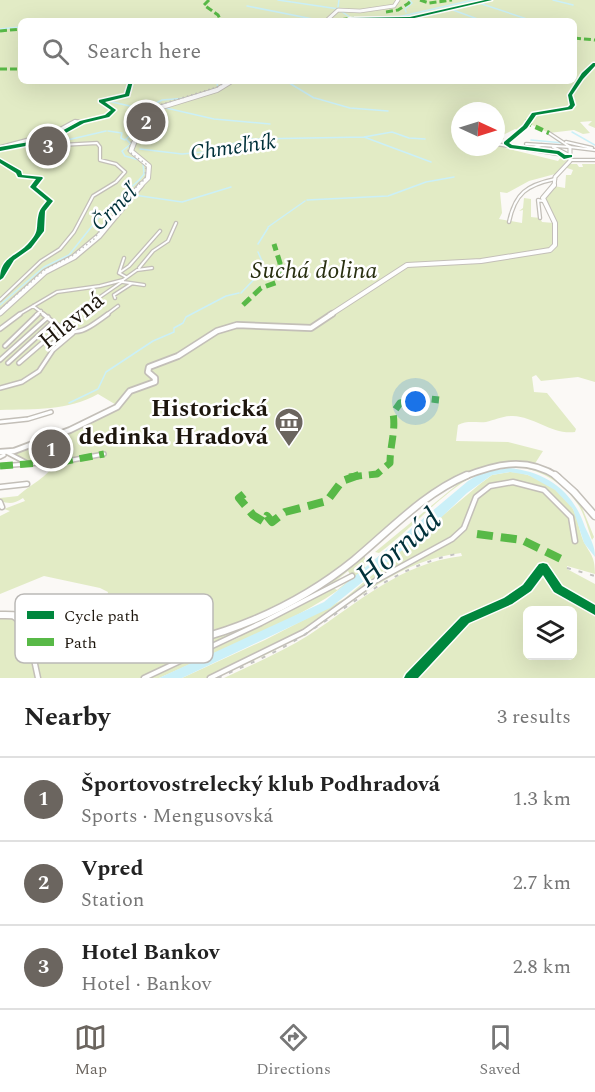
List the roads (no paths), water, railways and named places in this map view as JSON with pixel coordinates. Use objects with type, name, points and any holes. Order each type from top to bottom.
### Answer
[{"type":"main road","points":[[330,18],[340,10],[363,11],[394,6],[398,0]]},
{"type":"main road","points":[[0,312],[45,272],[74,257],[97,238],[129,196],[147,180],[150,173],[149,166],[131,151],[136,134],[154,120],[160,109],[170,103],[213,92],[226,84]]},
{"type":"street","points":[[0,147],[47,135],[81,121],[49,141],[56,145],[98,144],[100,160],[117,164],[124,172],[115,183],[93,196],[74,232],[58,251],[40,261],[0,300]]},
{"type":"street","points":[[507,145],[527,123]]},
{"type":"street","points":[[549,133],[570,147]]},
{"type":"street","points":[[564,143],[595,149]]},
{"type":"street","points":[[526,144],[595,149]]},
{"type":"street","points":[[507,145],[559,153],[564,157],[595,160]]},
{"type":"street","points":[[530,148],[542,145]]},
{"type":"street","points":[[552,146],[570,157]]},
{"type":"street","points":[[4,454],[66,432],[115,409],[129,392],[155,382],[156,378],[148,372],[149,367],[178,356],[217,332],[247,324],[280,329],[309,329],[337,313],[404,266],[421,262],[481,261],[551,249],[555,245],[555,223],[544,202],[545,195],[554,186],[555,179],[570,157],[570,147]]},
{"type":"street","points":[[509,222],[511,206],[516,196],[538,182],[555,179]]},
{"type":"street","points":[[540,218],[538,200],[544,202]]},
{"type":"street","points":[[0,329],[59,291],[92,288],[124,279],[137,270],[153,251],[168,241],[176,223]]},
{"type":"street","points":[[119,273],[129,266],[160,231]]},
{"type":"street","points":[[142,252],[153,251]]},
{"type":"street","points":[[119,273],[124,258]]},
{"type":"street","points":[[137,270],[152,268]]},
{"type":"street","points":[[119,273],[131,284]]},
{"type":"street","name":"Hlavná","points":[[19,363],[58,327],[124,279]]},
{"type":"street","points":[[115,298],[114,295],[131,284],[142,283],[144,285]]},
{"type":"street","points":[[33,306],[58,327],[73,333],[84,332],[118,306]]},
{"type":"street","points":[[5,346],[41,311]]},
{"type":"street","points":[[0,360],[48,317]]},
{"type":"street","points":[[8,363],[53,322]]},
{"type":"street","points":[[50,346],[66,331]]},
{"type":"street","points":[[0,388],[22,382],[39,371],[53,350],[73,333]]},
{"type":"street","points":[[0,422],[28,419],[51,412]]},
{"type":"street","points":[[4,454],[29,464],[92,458],[104,454]]},
{"type":"street","points":[[0,466],[22,462]]},
{"type":"street","points":[[213,631],[282,606],[324,582],[366,551],[437,492],[487,466],[521,463],[543,468],[562,480],[595,516]]},
{"type":"street","points":[[210,678],[304,632],[375,581],[454,538],[464,528],[476,496],[490,486],[510,482],[544,490],[569,515],[575,541]]},
{"type":"street","points":[[0,487],[27,484]]},
{"type":"street","points":[[213,646],[352,576]]},
{"type":"street","points":[[0,615],[15,616]]},
{"type":"street","points":[[10,615],[15,619]]},
{"type":"street","points":[[35,663],[38,678]]},
{"type":"street","points":[[144,678],[176,663]]},
{"type":"water","name":"Hornád","points":[[508,468],[522,470],[546,478],[556,485],[565,493],[580,514],[593,545],[595,557],[584,543],[573,509],[555,490],[528,475],[510,472],[492,475],[467,493],[431,527],[330,608],[182,678],[159,678],[192,663],[213,663],[213,653],[324,602],[468,481],[481,473]]},
{"type":"waterway","points":[[278,0],[339,9]]},
{"type":"waterway","points":[[338,7],[339,0]]},
{"type":"waterway","points":[[406,12],[405,9],[412,3],[409,0]]},
{"type":"waterway","name":"Črmeľ","points":[[341,11],[351,18],[398,17],[473,0],[477,2]]},
{"type":"waterway","points":[[553,0],[573,5]]},
{"type":"waterway","points":[[479,3],[524,18]]},
{"type":"waterway","points":[[247,6],[308,18]]},
{"type":"waterway","points":[[453,10],[475,18]]},
{"type":"waterway","points":[[0,29],[18,27]]},
{"type":"waterway","points":[[291,84],[314,98]]},
{"type":"waterway","name":"Črmeľ","points":[[139,160],[125,156],[122,151],[131,144],[126,139],[153,115],[150,106],[162,100],[187,98]]},
{"type":"waterway","points":[[315,98],[350,108],[388,111]]},
{"type":"waterway","points":[[108,101],[134,107]]},
{"type":"waterway","points":[[135,107],[150,110]]},
{"type":"waterway","points":[[166,108],[214,119],[270,124]]},
{"type":"waterway","points":[[63,141],[106,131]]},
{"type":"waterway","points":[[108,131],[122,133],[121,138],[125,140]]},
{"type":"waterway","points":[[364,137],[392,132],[409,138],[425,139]]},
{"type":"waterway","points":[[572,132],[595,145]]},
{"type":"waterway","name":"Chmeľník","points":[[140,149],[182,154],[203,152],[250,139],[364,137]]},
{"type":"waterway","points":[[364,137],[431,162]]},
{"type":"waterway","points":[[531,140],[563,143]]},
{"type":"waterway","name":"Črmeľ","points":[[0,305],[44,267],[69,255],[100,216],[144,174],[143,163]]},
{"type":"waterway","points":[[307,200],[388,196],[426,182],[454,177]]},
{"type":"waterway","points":[[134,195],[182,202],[231,187]]},
{"type":"waterway","points":[[268,227],[305,201]]},
{"type":"waterway","points":[[258,244],[268,228]]},
{"type":"waterway","points":[[241,293],[265,268],[258,252]]},
{"type":"waterway","points":[[69,403],[98,389],[106,372],[153,341],[174,332],[174,328],[183,323],[186,317],[226,296],[239,293]]},
{"type":"railway","points":[[0,309],[47,268],[72,256],[94,239],[121,201],[145,179],[146,164],[128,151],[135,136],[159,105],[222,84]]},
{"type":"railway","points":[[218,678],[287,645],[395,577],[416,567],[461,553]]},
{"type":"railway","points":[[567,568],[595,576]]},
{"type":"place","name":"Vpred","points":[[146,122]]},
{"type":"place","name":"Hotel Bankov","points":[[48,146]]},
{"type":"place","name":"Historická dedinka Hradová","points":[[289,448]]},
{"type":"place","name":"Športovostrelecký klub Podhradová","points":[[51,449]]},
{"type":"park label","name":"Suchá dolina","points":[[314,270]]}]
